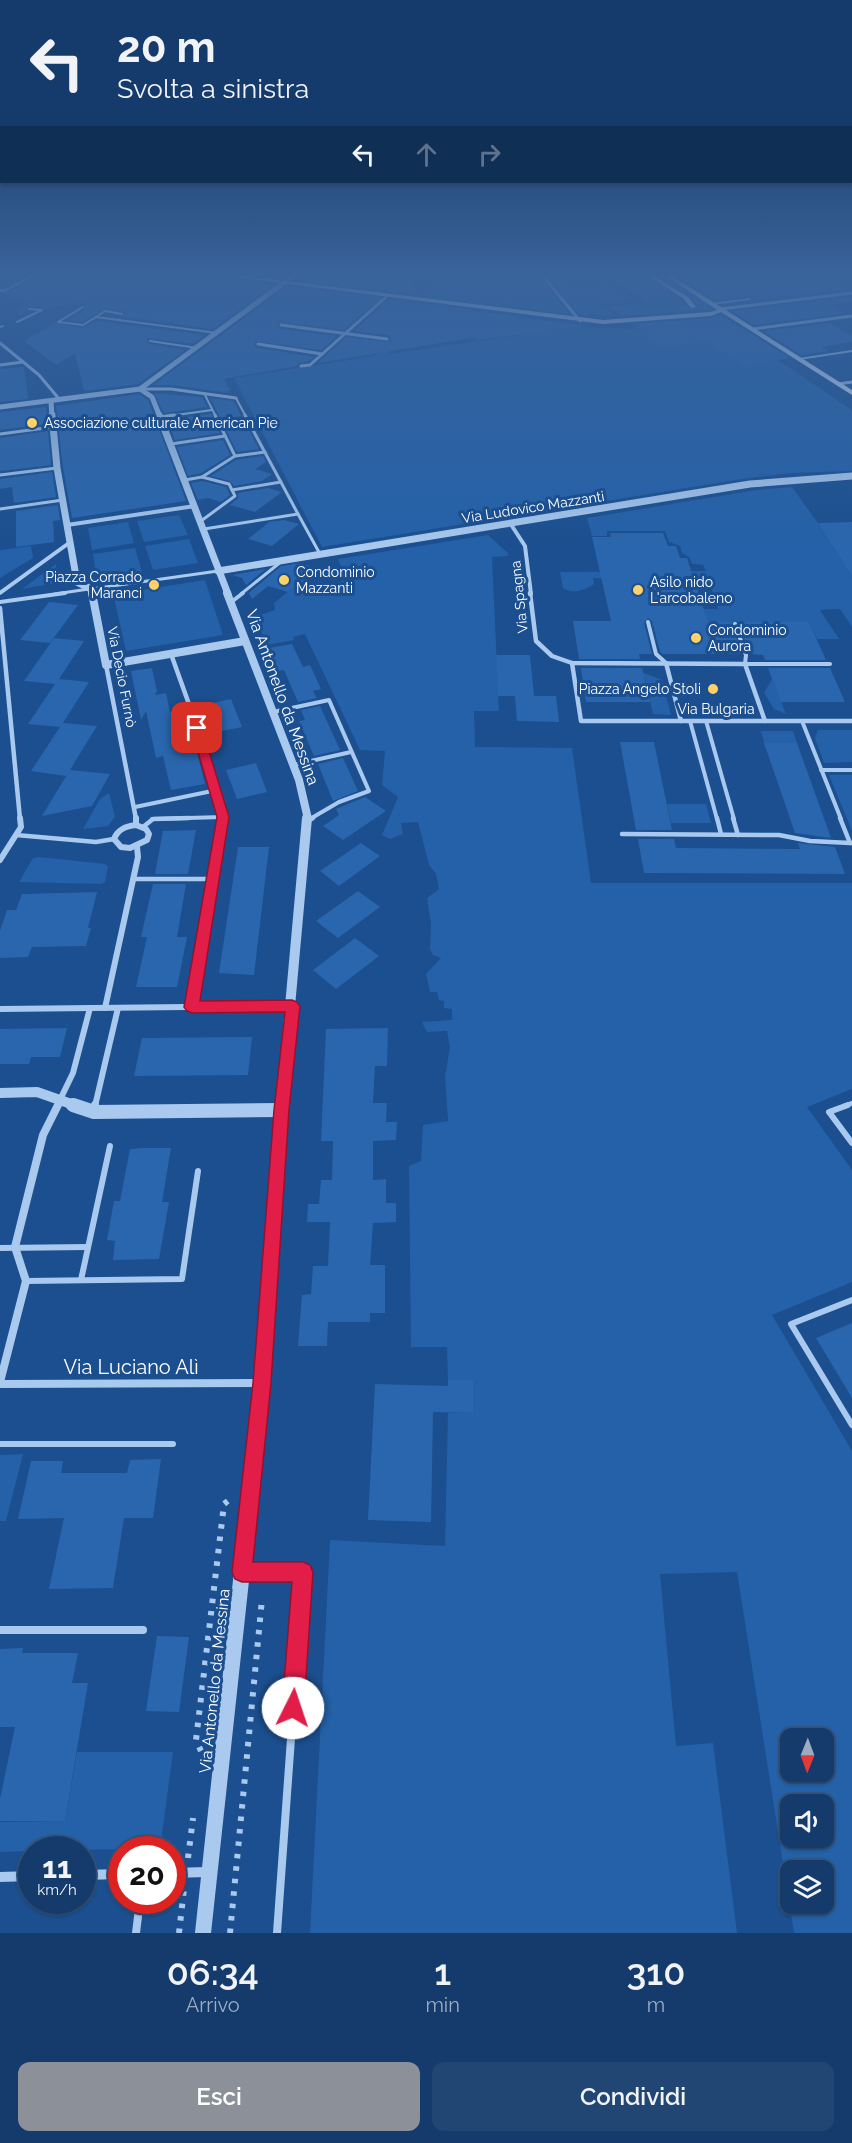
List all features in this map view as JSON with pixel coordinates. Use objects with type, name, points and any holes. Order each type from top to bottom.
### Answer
[{"type":"main road","points":[[800,366],[852,400]]},
{"type":"main road","points":[[810,366],[852,393]]},
{"type":"street","points":[[28,366],[39,375],[60,400]]},
{"type":"street","points":[[140,390],[172,366]]},
{"type":"street","points":[[838,384],[852,382]]},
{"type":"street","points":[[0,407],[140,390],[171,389],[236,398]]},
{"type":"street","name":"Via Antonello da Messina","points":[[140,390],[150,394],[171,444],[293,765],[308,821],[281,1110],[262,1383],[203,1933]]},
{"type":"street","points":[[0,593],[69,543],[57,468],[51,401]]},
{"type":"street","name":"Via Ludovico Mazzanti","points":[[218,571],[750,484],[852,477]]},
{"type":"street","points":[[67,525],[195,506]]},
{"type":"street","name":"Via Spagna","points":[[510,523],[525,546],[536,641],[550,656],[572,663]]},
{"type":"street","name":"Via Decio Furnò","points":[[69,543],[76,582],[91,589],[135,807],[136,825]]},
{"type":"street","points":[[91,589],[218,571]]},
{"type":"street","points":[[0,608],[21,827],[0,860]]},
{"type":"street","points":[[106,665],[245,641]]},
{"type":"street","points":[[171,654],[217,790],[223,817],[192,1007]]},
{"type":"street","points":[[572,663],[745,664],[765,721]]},
{"type":"street","name":"Via Bulgaria","points":[[572,663],[581,721],[852,722]]},
{"type":"street","points":[[666,663],[681,721]]},
{"type":"street","points":[[136,825],[144,827],[149,837],[137,847],[124,848],[117,845],[114,839],[116,833],[122,828],[136,825]]},
{"type":"street","points":[[105,1008],[138,857],[137,847]]},
{"type":"street","points":[[0,1009],[292,1006]]},
{"type":"street","points":[[0,1383],[26,1281],[15,1247],[43,1135],[73,1073],[90,1008]]},
{"type":"street","points":[[94,1112],[118,1008]]},
{"type":"street","points":[[0,1093],[37,1092],[94,1112],[281,1110]]},
{"type":"street","name":"Via Luciano Alì","points":[[0,1383],[262,1383]]},
{"type":"street","points":[[186,1873],[211,1871]]},
{"type":"street","points":[[0,1877],[18,1876]]},
{"type":"lane","points":[[204,393],[235,456]]},
{"type":"lane","points":[[236,398],[320,555]]},
{"type":"lane","points":[[160,417],[212,410]]},
{"type":"lane","points":[[218,423],[247,419]]},
{"type":"lane","points":[[0,434],[53,427]]},
{"type":"lane","points":[[171,444],[225,436]]},
{"type":"lane","points":[[185,480],[202,477],[235,456],[265,452]]},
{"type":"lane","points":[[0,476],[57,468]]},
{"type":"lane","points":[[201,521],[235,496],[229,484],[202,477]]},
{"type":"lane","points":[[232,490],[281,482]]},
{"type":"lane","points":[[0,509],[63,500]]},
{"type":"lane","points":[[204,529],[298,514]]},
{"type":"lane","points":[[230,603],[282,561]]},
{"type":"lane","points":[[0,602],[91,589]]},
{"type":"lane","points":[[648,622],[656,654],[666,663]]},
{"type":"lane","points":[[735,624],[746,655],[745,664],[830,664]]},
{"type":"lane","points":[[273,712],[329,700],[369,791],[339,802],[308,821]]},
{"type":"lane","points":[[690,721],[721,834]]},
{"type":"lane","points":[[706,721],[738,835]]},
{"type":"lane","points":[[622,834],[779,835],[810,842],[851,843],[802,721]]},
{"type":"lane","points":[[293,765],[351,752]]},
{"type":"lane","points":[[821,770],[852,770]]},
{"type":"lane","points":[[135,807],[217,790]]},
{"type":"lane","points":[[144,827],[153,819],[223,817]]},
{"type":"lane","points":[[16,835],[96,843],[114,839]]},
{"type":"lane","points":[[133,879],[213,879]]},
{"type":"lane","points":[[852,1103],[829,1112],[852,1143]]},
{"type":"lane","points":[[81,1280],[110,1146]]},
{"type":"lane","points":[[26,1281],[182,1279],[198,1171]]},
{"type":"lane","points":[[0,1248],[88,1247]]},
{"type":"lane","points":[[852,1300],[791,1324],[852,1425]]},
{"type":"lane","points":[[0,1444],[173,1444]]},
{"type":"lane","points":[[242,1572],[303,1572],[277,1933]]},
{"type":"lane","points":[[0,1630],[143,1630]]},
{"type":"lane","points":[[136,1933],[138,1914]]},
{"type":"path","points":[[200,1760],[201,1749],[196,1740],[224,1504],[233,1497]]},
{"type":"path","points":[[230,1933],[264,1571]]},
{"type":"path","points":[[186,1873],[193,1816]]},
{"type":"path","points":[[179,1933],[181,1914]]},
{"type":"shaded area","points":[[310,366],[787,366],[852,410],[852,471],[792,473],[742,479],[322,547],[234,378]]},
{"type":"shaded area","points":[[792,487],[852,577],[852,627],[840,609],[820,610],[839,639],[817,639],[809,622],[787,622],[773,625],[771,622],[699,622],[660,609],[718,609],[709,581],[593,578],[594,584],[583,590],[571,591],[563,588],[560,572],[706,571],[703,565],[692,564],[689,557],[682,553],[680,546],[669,542],[665,531],[607,531],[607,536],[592,536],[587,518],[756,490]]},
{"type":"shaded area","points":[[179,515],[188,535],[144,542],[137,521]]},
{"type":"shaded area","points":[[128,522],[134,543],[92,550],[88,528]]},
{"type":"shaded area","points":[[488,535],[508,553],[508,556],[492,557],[499,711],[474,711],[475,747],[572,748],[591,883],[852,883],[852,1089],[807,1107],[852,1170],[852,1282],[772,1315],[852,1451],[852,1933],[794,1933],[791,1914],[834,1914],[834,1860],[782,1860],[781,1848],[834,1848],[834,1794],[780,1794],[780,1844],[737,1572],[660,1574],[676,1746],[713,1743],[737,1933],[310,1933],[330,1540],[445,1546],[448,1413],[473,1413],[473,1380],[448,1380],[447,1347],[411,1347],[409,1166],[421,1161],[423,1125],[448,1121],[445,1076],[450,1047],[447,1031],[427,1032],[422,1022],[452,1020],[452,1009],[444,1008],[444,1001],[439,1000],[437,992],[430,992],[426,974],[441,958],[433,955],[430,949],[431,924],[427,898],[439,889],[436,874],[429,865],[418,822],[401,823],[403,834],[390,839],[382,835],[398,797],[382,785],[385,751],[360,750],[305,634],[293,637],[294,640],[267,645],[255,617],[275,610],[274,603],[294,587],[320,595],[331,586],[346,579],[338,559]]},
{"type":"shaded area","points":[[189,539],[198,563],[153,570],[145,546]]},
{"type":"shaded area","points":[[31,546],[33,558],[0,578],[0,550]]},
{"type":"shaded area","points":[[135,548],[142,572],[105,577],[96,574],[93,554]]},
{"type":"shaded area","points":[[56,564],[56,583],[22,589]]},
{"type":"shaded area","points":[[205,580],[223,635],[126,651],[114,598],[116,594]]},
{"type":"shaded area","points":[[633,673],[644,673],[662,680],[671,715],[653,714],[645,679]]},
{"type":"shaded area","points":[[772,679],[786,714],[774,709],[764,693]]},
{"type":"shaded area","points":[[818,730],[852,730],[852,762],[824,763],[815,738]]},
{"type":"shaded area","points":[[761,731],[793,731],[797,743],[764,743]]},
{"type":"shaded area","points":[[829,775],[852,775],[852,831]]},
{"type":"shaded area","points":[[109,793],[115,817],[108,826],[83,829],[100,799]]},
{"type":"shaded area","points":[[667,804],[706,804],[711,823],[671,823]]},
{"type":"shaded area","points":[[33,858],[105,864],[108,867],[105,882],[101,884],[19,882]]},
{"type":"shaded area","points":[[23,1454],[6,1521],[0,1521],[0,1455]]},
{"type":"shaded area","points":[[77,1752],[173,1752],[162,1836],[108,1836],[108,1849],[96,1850],[96,1836],[18,1836],[18,1851],[0,1852],[0,1822],[65,1821]]},
{"type":"building","points":[[78,366],[163,366],[138,384],[84,391]]},
{"type":"building","points":[[179,366],[296,366],[224,379],[231,391],[228,391],[229,393],[172,385],[153,385]]},
{"type":"building","points":[[24,367],[28,399],[0,402],[0,369]]},
{"type":"building","points":[[154,393],[202,397],[207,407],[164,413]]},
{"type":"building","points":[[139,394],[148,400],[186,501],[72,518],[56,406]]},
{"type":"building","points":[[210,398],[234,401],[241,416],[221,419]]},
{"type":"building","points":[[46,407],[47,424],[0,430],[0,412]]},
{"type":"building","points":[[211,414],[220,433],[175,440],[167,420]]},
{"type":"building","points":[[245,423],[259,449],[237,452],[224,426]]},
{"type":"building","points":[[48,431],[51,465],[0,471],[0,438]]},
{"type":"building","points":[[223,440],[230,455],[201,473],[188,476],[177,447]]},
{"type":"building","points":[[263,456],[266,462],[255,469],[272,474],[262,481],[234,486],[230,481],[211,476],[236,460]]},
{"type":"building","points":[[52,472],[56,497],[14,503],[12,487],[0,489],[0,479]]},
{"type":"building","points":[[202,481],[226,487],[230,495],[221,502],[208,498],[198,500],[191,483]]},
{"type":"building","points":[[268,488],[282,492],[255,512],[230,505],[238,498],[238,493]]},
{"type":"building","points":[[58,505],[60,520],[53,521],[54,542],[16,547],[16,511]]},
{"type":"building","points":[[284,520],[299,524],[272,546],[248,539],[269,522]]},
{"type":"building","points":[[852,522],[852,577],[818,523]]},
{"type":"building","points":[[610,533],[663,533],[668,546],[676,546],[680,558],[687,558],[708,622],[732,622],[741,654],[663,654],[660,652],[652,621],[648,618],[644,623],[652,654],[639,654],[640,659],[579,659],[573,621],[611,621],[592,537],[611,537]]},
{"type":"building","points":[[301,563],[322,570],[299,589],[294,587],[288,592],[268,586],[252,599],[249,593],[281,566]]},
{"type":"building","points":[[266,569],[246,585],[242,578],[232,575]]},
{"type":"building","points":[[49,602],[78,605],[50,643],[20,640]]},
{"type":"building","points":[[738,622],[809,622],[826,660],[765,660],[763,655],[750,654]]},
{"type":"building","points":[[54,638],[84,641],[59,679],[89,682],[63,723],[97,726],[70,770],[110,774],[92,806],[42,816],[68,773],[66,776],[31,771],[60,727],[28,724],[55,684],[24,681]]},
{"type":"building","points":[[292,644],[303,667],[310,665],[321,689],[313,691],[317,698],[298,702],[284,670],[279,671],[269,648]]},
{"type":"building","points":[[496,655],[530,655],[534,696],[556,696],[559,722],[517,721],[515,696],[498,696]]},
{"type":"building","points":[[152,668],[157,691],[155,695],[166,693],[170,712],[186,709],[205,784],[171,790],[163,756],[156,758],[146,711],[141,720],[131,671]]},
{"type":"building","points":[[581,668],[642,668],[650,702],[586,702]]},
{"type":"building","points":[[768,668],[830,668],[845,702],[781,702]]},
{"type":"building","points":[[231,699],[242,727],[203,735],[195,707]]},
{"type":"building","points":[[320,706],[340,750],[314,756],[299,721],[305,720],[301,710]]},
{"type":"building","points":[[620,742],[654,742],[672,830],[636,830]]},
{"type":"building","points":[[764,743],[797,743],[831,838],[795,833]]},
{"type":"building","points":[[343,758],[358,791],[333,801],[318,764]]},
{"type":"building","points":[[256,763],[267,792],[237,799],[226,770]]},
{"type":"building","points":[[365,797],[386,811],[343,840],[323,826],[339,815],[336,809]]},
{"type":"building","points":[[196,830],[188,874],[155,874],[163,831]]},
{"type":"building","points":[[638,839],[674,839],[676,848],[800,849],[798,843],[835,847],[845,874],[644,873]]},
{"type":"building","points":[[361,843],[380,856],[339,886],[320,871]]},
{"type":"building","points":[[238,847],[269,847],[254,975],[219,973]]},
{"type":"building","points":[[153,884],[186,884],[177,937],[187,937],[177,987],[136,987],[147,937],[141,937]]},
{"type":"building","points":[[358,891],[380,907],[338,938],[316,921]]},
{"type":"building","points":[[97,892],[86,946],[32,947],[28,957],[0,958],[0,931],[7,910],[16,910],[22,894]]},
{"type":"building","points":[[355,938],[379,956],[336,989],[313,970]]},
{"type":"building","points":[[67,1028],[60,1057],[31,1057],[29,1064],[0,1064],[0,1029]]},
{"type":"building","points":[[388,1028],[387,1066],[375,1066],[373,1103],[387,1103],[386,1122],[397,1122],[396,1140],[373,1141],[373,1180],[386,1179],[386,1203],[396,1203],[396,1222],[373,1223],[370,1265],[385,1265],[385,1313],[370,1313],[370,1322],[328,1322],[327,1346],[298,1346],[302,1295],[311,1294],[313,1266],[328,1266],[330,1222],[307,1222],[308,1204],[319,1204],[321,1180],[332,1180],[333,1141],[321,1141],[326,1029]]},
{"type":"building","points":[[252,1037],[248,1075],[134,1076],[142,1038]]},
{"type":"building","points":[[171,1148],[162,1202],[169,1202],[159,1259],[113,1260],[115,1241],[107,1240],[114,1201],[120,1201],[130,1149]]},
{"type":"building","points":[[852,1323],[852,1398],[816,1338]]},
{"type":"building","points":[[448,1380],[473,1380],[473,1413],[433,1412],[431,1522],[368,1520],[375,1384],[448,1386]]},
{"type":"building","points":[[161,1459],[153,1518],[124,1518],[113,1588],[49,1589],[64,1518],[18,1519],[31,1461],[63,1461],[61,1473],[127,1473],[130,1460]]},
{"type":"building","points":[[157,1636],[189,1637],[179,1712],[146,1711]]},
{"type":"building","points":[[23,1648],[22,1653],[78,1653],[72,1683],[88,1683],[65,1821],[0,1821],[0,1799],[15,1727],[0,1727],[0,1649]]},
{"type":"place","name":"Associazione culturale American Pie","points":[[32,423]]},
{"type":"place","name":"Condominio Mazzanti","points":[[284,580]]},
{"type":"place","name":"Piazza Corrado Maranci","points":[[154,585]]},
{"type":"place","name":"Asilo nido L'arcobaleno","points":[[638,590]]},
{"type":"place","name":"Condominio Aurora","points":[[696,638]]},
{"type":"place","name":"Piazza Angelo Stoli","points":[[713,689]]},
{"type":"route","points":[[197,728],[217,790],[223,826],[192,1007],[292,1006],[281,1110],[262,1383],[242,1572],[303,1572],[293,1708]]}]
